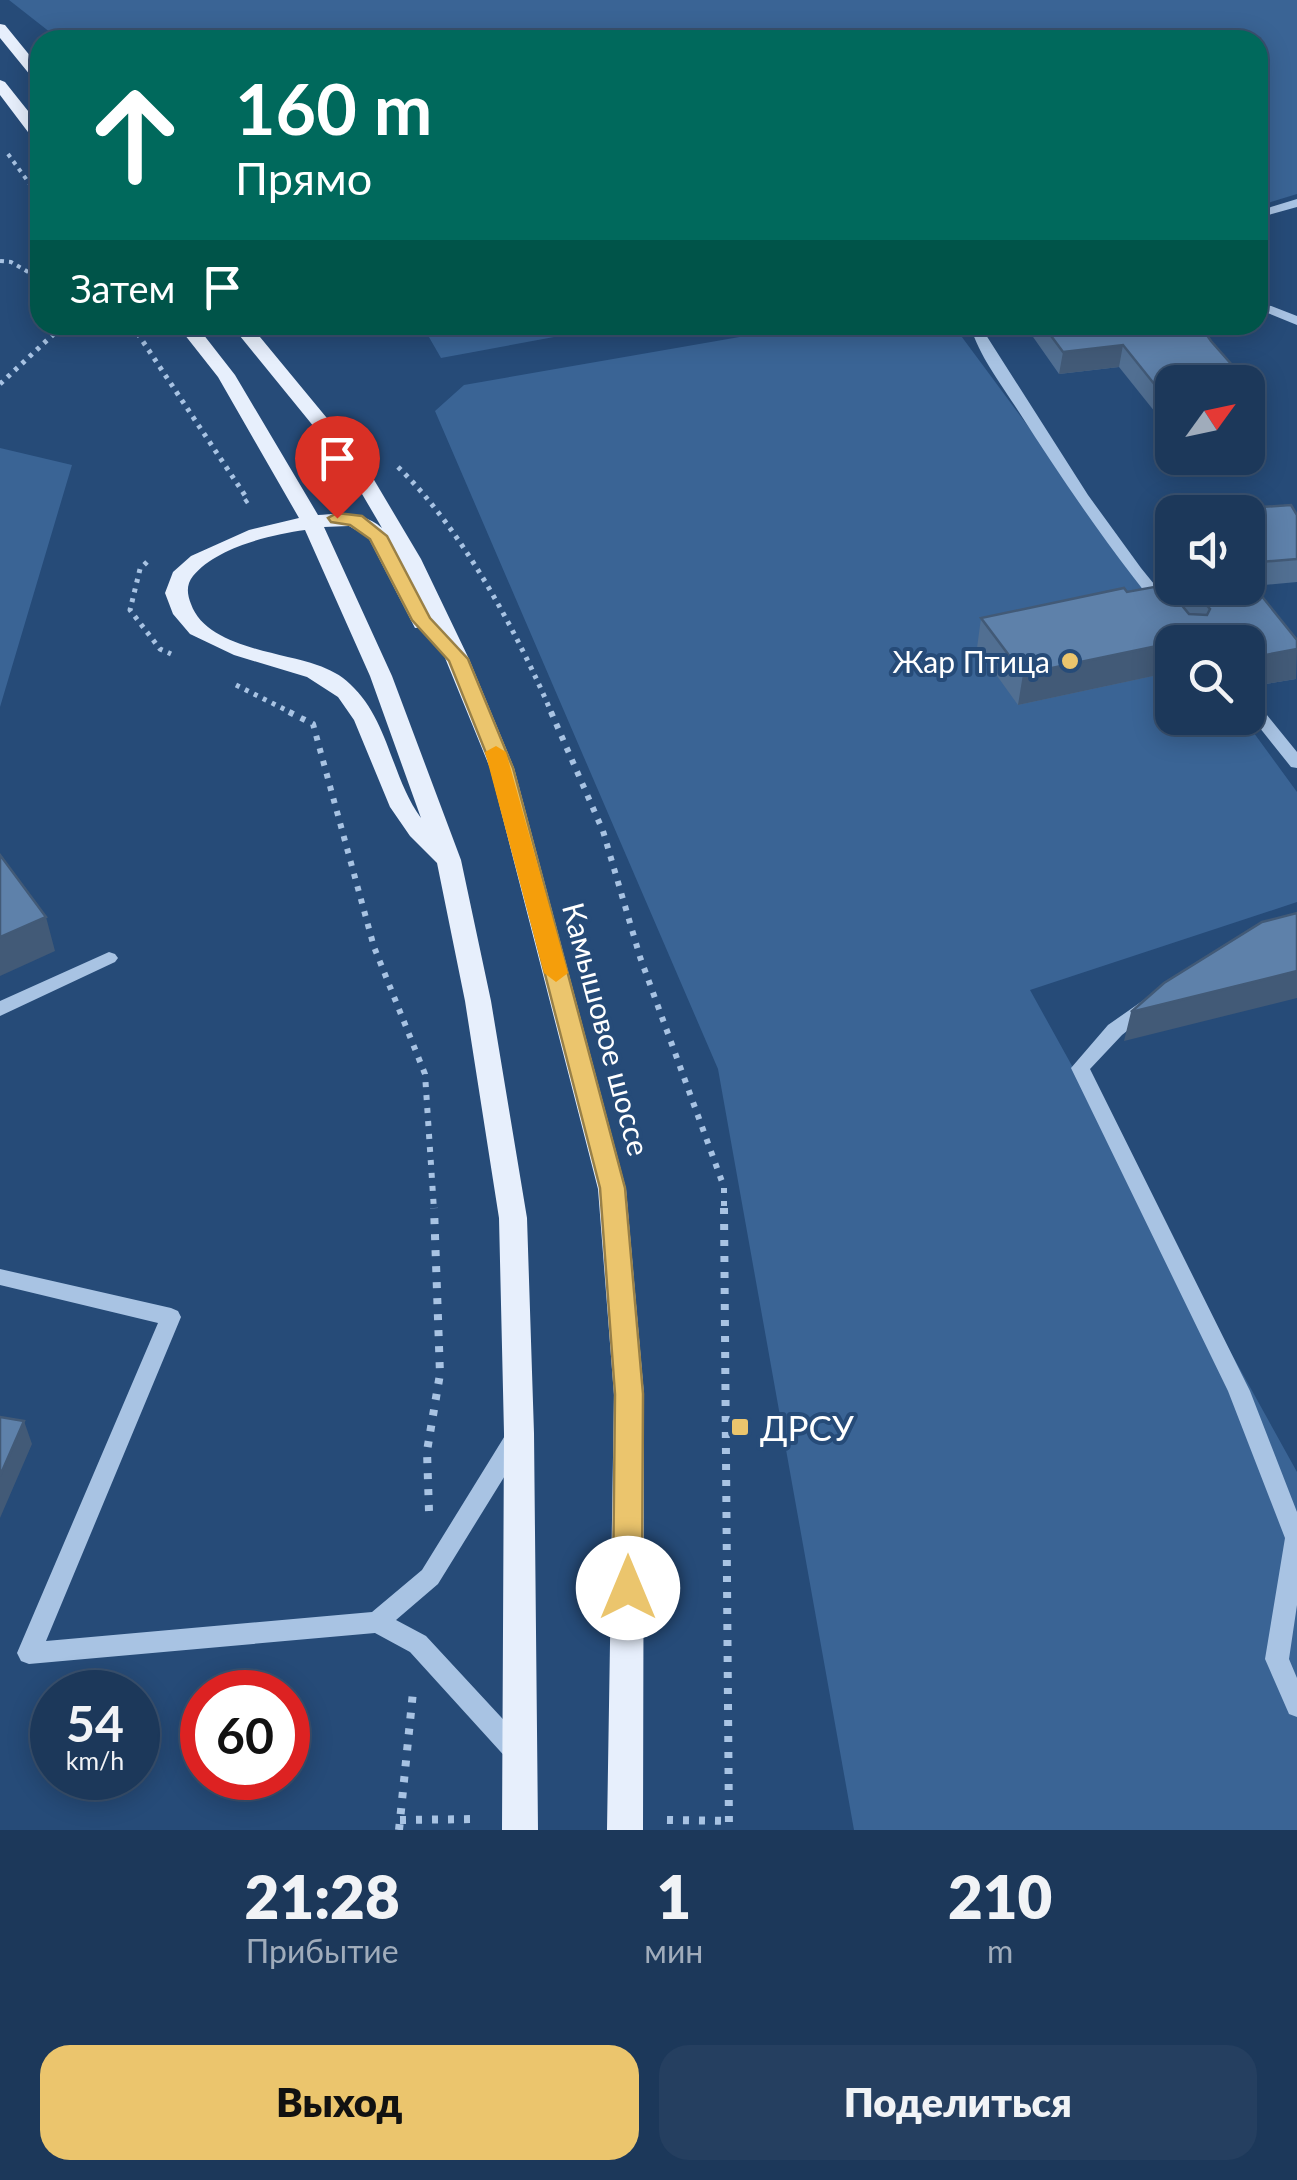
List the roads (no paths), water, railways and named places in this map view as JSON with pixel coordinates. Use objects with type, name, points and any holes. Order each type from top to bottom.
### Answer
[{"type":"main road","points":[[0,28],[30,66]]},
{"type":"main road","points":[[0,85],[30,124]]},
{"type":"main road","points":[[194,335],[226,376],[311,521],[381,676],[450,860],[478,1001],[513,1218],[519,1434],[520,1830]]},
{"type":"main road","name":"Камышовое шоссе","points":[[248,335],[354,463],[411,559],[458,659],[502,768],[612,1188],[629,1394],[625,1830]]},
{"type":"main road","points":[[450,860],[418,832],[398,801],[359,706],[346,691],[304,668],[212,639],[182,609],[175,590],[179,575],[194,561],[217,550],[311,521],[337,518],[369,526],[422,620],[458,659]]},
{"type":"street","points":[[1268,212],[1297,203]]},
{"type":"street","points":[[1268,310],[1297,321]]},
{"type":"street","points":[[981,335],[1060,467],[1179,625]]},
{"type":"street","points":[[1265,724],[1297,763]]},
{"type":"street","points":[[0,1009],[109,958]]},
{"type":"street","points":[[1171,985],[1115,1030],[1080,1068],[1239,1391],[1296,1538],[1277,1659],[1297,1706]]},
{"type":"street","points":[[0,1277],[170,1317],[29,1653],[377,1622],[418,1644],[518,1753]]},
{"type":"street","points":[[377,1622],[430,1576],[519,1434]]},
{"type":"place","name":"Жар Птица","points":[[1070,661]]},
{"type":"place","name":"ДРСУ","points":[[740,1427]]}]
